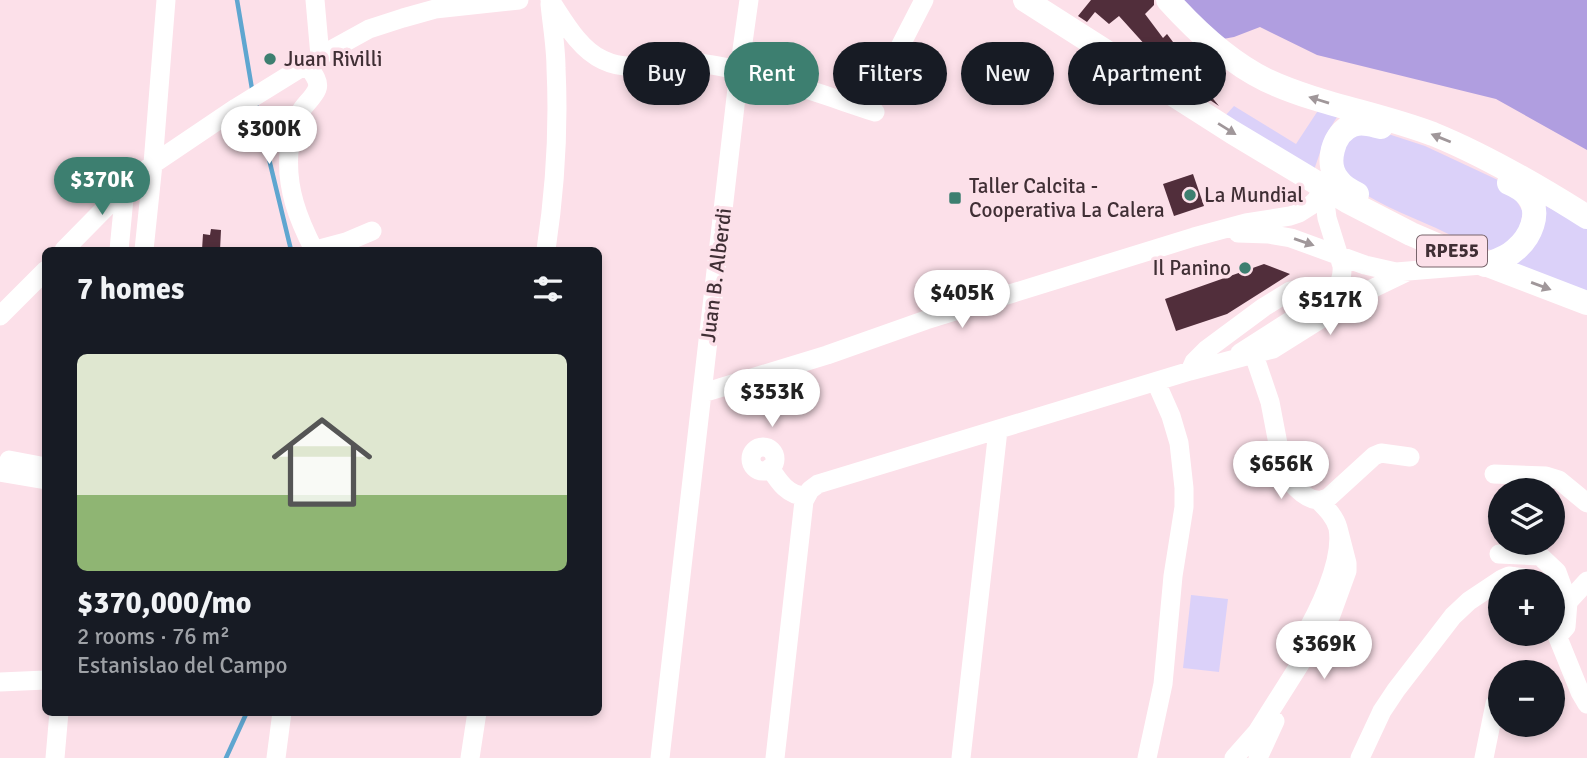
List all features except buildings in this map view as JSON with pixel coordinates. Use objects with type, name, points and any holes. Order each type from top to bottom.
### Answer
[{"type":"main road","name":"RPE55","points":[[1026,0],[1233,132],[1373,215],[1485,265],[1587,303]]},
{"type":"main road","points":[[1168,0],[1224,53],[1264,79],[1318,100],[1409,125],[1478,155],[1587,217]]},
{"type":"main road","points":[[1318,184],[1340,135],[1352,125],[1366,124],[1389,129],[1409,125]]},
{"type":"main road","name":"RPE55","points":[[1332,149],[1333,168],[1338,180],[1361,197],[1373,215]]},
{"type":"main road","points":[[1478,155],[1493,173],[1527,195],[1534,214],[1530,231],[1521,245],[1509,255],[1485,265]]},
{"type":"street","points":[[144,247],[166,0]]},
{"type":"street","points":[[314,247],[291,196],[289,151],[301,112],[317,89],[314,61],[316,0]]},
{"type":"street","points":[[68,247],[125,188],[153,164],[263,91],[369,29],[435,5],[519,0]]},
{"type":"street","points":[[549,0],[568,29],[587,49],[614,64],[626,67],[690,62],[724,68]]},
{"type":"street","points":[[546,247],[554,186],[556,135],[556,67],[549,0]]},
{"type":"street","name":"Juan B. Alberdi","points":[[743,42],[749,0]]},
{"type":"street","points":[[902,42],[924,0]]},
{"type":"street","points":[[819,94],[875,112]]},
{"type":"street","name":"Juan B. Alberdi","points":[[660,758],[735,105]]},
{"type":"street","points":[[703,393],[827,355],[938,316],[1213,232],[1299,213],[1317,199],[1318,184]]},
{"type":"street","points":[[1318,184],[1343,272],[1339,286],[1341,297]]},
{"type":"street","points":[[119,247],[125,188]]},
{"type":"street","points":[[327,247],[372,231]]},
{"type":"street","points":[[1213,232],[1279,236],[1385,271],[1485,265]]},
{"type":"street","points":[[1231,360],[1341,297],[1374,287],[1409,271]]},
{"type":"street","points":[[0,316],[42,274]]},
{"type":"street","points":[[1190,371],[1206,349],[1290,291],[1318,289],[1341,297]]},
{"type":"street","points":[[775,758],[804,501],[818,484],[1190,371],[1273,349],[1341,297]]},
{"type":"street","points":[[1234,758],[1257,732],[1324,628],[1348,571],[1338,528],[1330,512],[1319,501],[1296,488],[1283,470],[1270,401],[1254,355]]},
{"type":"street","points":[[1147,758],[1163,684],[1173,576],[1184,507],[1179,443],[1156,382]]},
{"type":"street","points":[[961,758],[998,430]]},
{"type":"street","points":[[1319,501],[1328,498],[1374,456],[1381,453],[1410,457]]},
{"type":"street","points":[[0,458],[42,466]]},
{"type":"street","points":[[770,468],[789,492],[806,496]]},
{"type":"street","points":[[0,472],[42,479]]},
{"type":"street","points":[[1494,474],[1546,476],[1559,480],[1587,503]]},
{"type":"street","points":[[1268,694],[1319,607],[1338,560],[1338,528]]},
{"type":"street","points":[[1520,555],[1540,556],[1557,572],[1568,602],[1565,627]]},
{"type":"street","points":[[1568,602],[1587,581]]},
{"type":"street","points":[[1360,758],[1382,711],[1452,616],[1488,588]]},
{"type":"street","points":[[1258,758],[1273,723],[1334,628],[1340,614],[1337,599]]},
{"type":"street","points":[[1562,646],[1587,704]]},
{"type":"street","points":[[0,682],[42,680]]},
{"type":"street","points":[[55,758],[59,716]]},
{"type":"street","points":[[276,758],[281,716]]},
{"type":"street","points":[[470,758],[477,716]]},
{"type":"street","points":[[1484,758],[1488,737]]},
{"type":"shaded area","points":[[1180,0],[1587,0],[1587,150],[1496,99],[1317,55],[1260,27],[1223,39]]},
{"type":"shaded area","points":[[1234,106],[1296,144],[1319,109],[1337,117],[1326,135],[1314,170],[1224,117]]},
{"type":"shaded area","points":[[1376,130],[1425,146],[1500,181],[1510,189],[1523,212],[1519,231],[1497,251],[1489,250],[1465,242],[1354,188],[1344,180],[1340,148],[1349,137]]},
{"type":"shaded area","points":[[1540,203],[1587,227],[1587,294],[1516,268]]},
{"type":"shaded area","points":[[1191,595],[1228,599],[1219,672],[1183,668]]},
{"type":"waterway","points":[[237,0],[252,89]]},
{"type":"waterway","points":[[255,101],[290,247]]},
{"type":"waterway","points":[[226,758],[245,716]]},
{"type":"place","name":"Juan Rivilli","points":[[270,59]]},
{"type":"place","name":"La Mundial","points":[[1190,195]]},
{"type":"place","name":"Taller Calcita - Cooperativa La Calera","points":[[955,198]]},
{"type":"place","name":"Il Panino","points":[[1245,268]]}]
